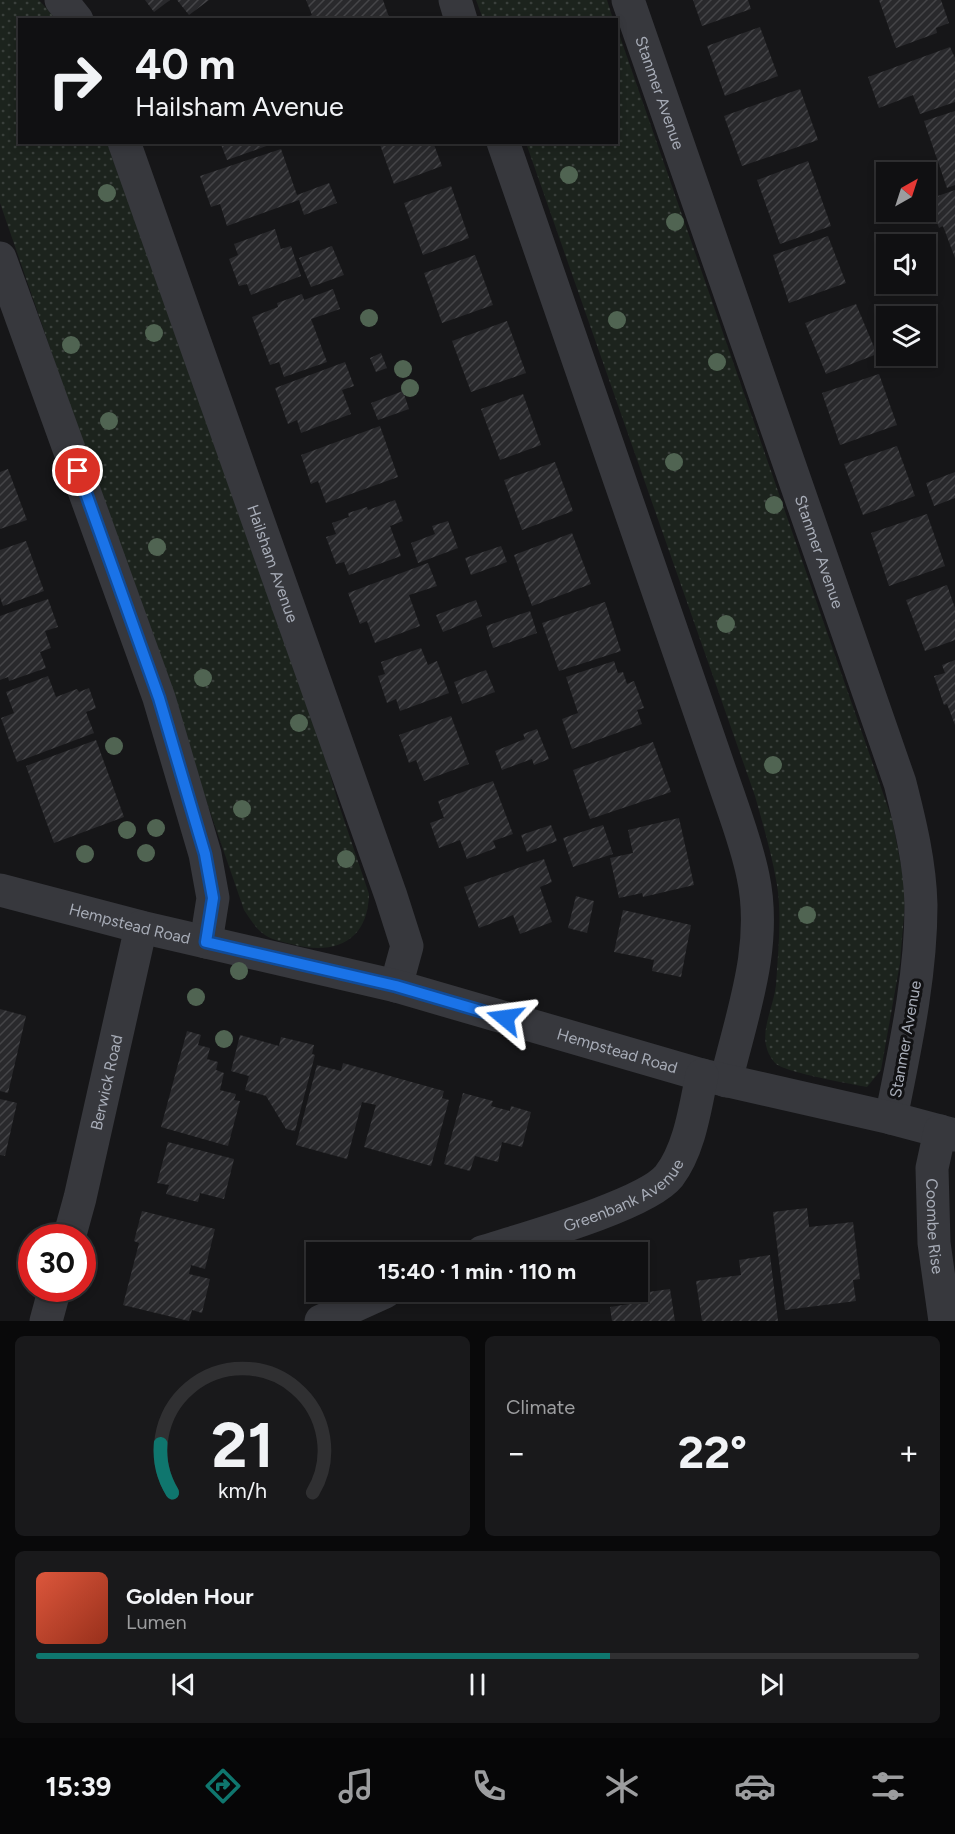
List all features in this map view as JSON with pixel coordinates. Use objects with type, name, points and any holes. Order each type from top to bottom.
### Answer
[{"type":"street","points":[[61,0],[75,18]]},
{"type":"street","points":[[455,0],[460,18]]},
{"type":"street","name":"Stanmer Avenue","points":[[628,0],[896,772],[910,823],[921,902],[919,953],[912,1008],[891,1118]]},
{"type":"street","name":"Hailsham Avenue","points":[[125,144],[391,896],[407,946],[396,986]]},
{"type":"street","points":[[504,144],[726,788],[753,877],[757,907],[756,953],[747,998],[714,1078]]},
{"type":"street","points":[[0,258],[159,698],[205,854],[213,898],[206,942]]},
{"type":"street","name":"Hempstead Road","points":[[0,890],[141,927],[396,986],[714,1078],[948,1133]]},
{"type":"street","name":"Berwick Road","points":[[73,1224],[141,927]]},
{"type":"street","name":"Greenbank Avenue","points":[[512,1242],[589,1216],[654,1189],[669,1175],[714,1078]]},
{"type":"street","name":"Coombe Rise","points":[[945,1321],[934,1243],[932,1168],[948,1133]]},
{"type":"street","points":[[46,1321],[51,1302]]},
{"type":"street","points":[[321,1321],[363,1302]]},
{"type":"shaded area","points":[[0,0],[39,0],[55,18],[18,18],[18,144],[107,144],[304,683],[338,802],[369,894],[362,924],[346,942],[321,948],[281,942],[259,930],[244,910],[0,203]]},
{"type":"shaded area","points":[[476,0],[607,0],[613,18],[483,18]]},
{"type":"shaded area","points":[[618,31],[892,819],[906,892],[900,963],[881,1070],[867,1087],[790,1070],[775,1063],[769,1054],[765,1035],[776,985],[779,947],[778,897],[773,862],[755,796],[526,144],[618,144]]},
{"type":"building","points":[[145,0],[170,0],[154,12]]},
{"type":"building","points":[[177,0],[209,0],[189,15]]},
{"type":"building","points":[[306,0],[383,0],[389,18],[305,18],[312,15]]},
{"type":"building","points":[[693,0],[748,0],[751,9],[702,26]]},
{"type":"building","points":[[879,0],[941,0],[949,23],[936,28],[937,33],[896,48]]},
{"type":"building","points":[[760,27],[778,76],[725,96],[707,46]]},
{"type":"building","points":[[950,47],[955,58],[955,102],[920,114],[913,95],[879,108],[868,77]]},
{"type":"building","points":[[800,89],[818,140],[742,166],[724,116]]},
{"type":"building","points":[[955,111],[955,185],[947,188],[924,121]]},
{"type":"building","points":[[221,144],[272,144],[227,160]]},
{"type":"building","points":[[380,144],[434,144],[442,166],[394,184]]},
{"type":"building","points":[[281,149],[297,195],[329,183],[337,203],[304,215],[299,200],[227,226],[220,204],[211,207],[200,176]]},
{"type":"building","points":[[808,161],[831,226],[780,244],[757,180]]},
{"type":"building","points":[[451,186],[469,238],[423,255],[404,203]]},
{"type":"building","points":[[955,190],[955,258],[943,226],[939,228],[936,219],[936,197]]},
{"type":"building","points":[[275,229],[281,249],[291,246],[301,276],[251,295],[247,284],[239,286],[229,259],[238,255],[234,244]]},
{"type":"building","points":[[828,236],[846,283],[789,303],[773,255]]},
{"type":"building","points":[[332,246],[344,275],[311,287],[299,258]]},
{"type":"building","points":[[475,255],[493,305],[442,323],[424,273]]},
{"type":"building","points":[[333,289],[340,309],[311,319],[327,362],[284,377],[279,362],[270,365],[252,317],[278,307],[277,303],[302,294],[304,300]]},
{"type":"building","points":[[856,304],[876,354],[826,374],[805,323]]},
{"type":"building","points":[[507,321],[526,373],[471,392],[452,341]]},
{"type":"building","points":[[381,353],[387,368],[376,372],[370,358]]},
{"type":"building","points":[[345,362],[354,386],[342,390],[351,414],[301,433],[297,420],[288,424],[275,388]]},
{"type":"building","points":[[879,374],[897,425],[840,445],[822,393]]},
{"type":"building","points":[[403,391],[409,409],[378,420],[371,403]]},
{"type":"building","points":[[523,394],[541,445],[500,460],[481,409]]},
{"type":"building","points":[[380,426],[398,477],[326,503],[318,481],[311,484],[301,455]]},
{"type":"building","points":[[897,446],[915,496],[863,515],[844,464]]},
{"type":"building","points":[[555,462],[573,511],[522,530],[504,480]]},
{"type":"building","points":[[8,469],[27,520],[0,529],[0,472]]},
{"type":"building","points":[[955,472],[955,498],[934,506],[926,483]]},
{"type":"building","points":[[395,500],[403,521],[390,526],[401,556],[349,575],[344,562],[336,564],[326,537],[336,534],[332,523],[349,517],[348,513],[367,507],[368,510]]},
{"type":"building","points":[[927,514],[945,566],[889,586],[871,533]]},
{"type":"building","points":[[448,521],[458,548],[418,563],[411,543],[435,534],[432,526]]},
{"type":"building","points":[[572,533],[591,584],[532,606],[514,555]]},
{"type":"building","points":[[26,541],[44,591],[3,606],[0,597],[0,550]]},
{"type":"building","points":[[501,546],[507,562],[471,575],[465,558]]},
{"type":"building","points":[[428,563],[437,586],[409,595],[420,626],[375,643],[367,621],[360,624],[348,593]]},
{"type":"building","points":[[947,585],[955,608],[955,640],[925,651],[906,600]]},
{"type":"building","points":[[48,599],[58,627],[45,631],[51,648],[40,652],[46,668],[9,681],[8,677],[0,680],[0,616]]},
{"type":"building","points":[[476,600],[482,616],[443,632],[436,615]]},
{"type":"building","points":[[605,602],[621,651],[559,671],[542,623]]},
{"type":"building","points":[[530,611],[537,633],[493,648],[486,626]]},
{"type":"building","points":[[421,648],[428,665],[437,661],[449,693],[400,711],[396,699],[387,703],[378,676],[385,674],[381,662]]},
{"type":"building","points":[[955,660],[955,725],[947,704],[944,705],[934,676],[945,673],[942,665]]},
{"type":"building","points":[[614,661],[618,673],[623,672],[627,684],[634,681],[644,708],[637,710],[642,724],[572,749],[562,719],[578,713],[566,677]]},
{"type":"building","points":[[486,670],[495,692],[462,704],[454,682]]},
{"type":"building","points":[[48,676],[56,697],[77,689],[79,692],[89,688],[96,708],[86,712],[94,733],[17,762],[1,718],[14,713],[6,692]]},
{"type":"building","points":[[451,716],[469,764],[424,781],[416,760],[409,763],[399,735]]},
{"type":"building","points":[[537,729],[549,759],[534,765],[532,759],[502,770],[495,751],[525,739],[523,734]]},
{"type":"building","points":[[96,740],[124,817],[54,843],[26,766]]},
{"type":"building","points":[[653,742],[671,792],[590,819],[573,770]]},
{"type":"building","points":[[493,781],[513,834],[493,841],[496,848],[467,859],[460,840],[439,848],[430,823],[444,818],[438,801]]},
{"type":"building","points":[[679,818],[694,885],[643,897],[642,893],[619,898],[610,858],[633,853],[628,830]]},
{"type":"building","points":[[551,825],[557,841],[527,852],[521,835]]},
{"type":"building","points":[[603,825],[613,854],[573,867],[563,838]]},
{"type":"building","points":[[544,859],[552,882],[540,887],[552,922],[520,934],[513,915],[479,928],[464,887]]},
{"type":"building","points":[[576,896],[594,901],[587,933],[568,928]]},
{"type":"building","points":[[623,910],[691,925],[681,977],[652,971],[654,960],[614,952]]},
{"type":"building","points":[[0,1009],[26,1016],[8,1093],[0,1091]]},
{"type":"building","points":[[187,1031],[201,1035],[198,1045],[210,1048],[207,1059],[218,1062],[216,1070],[224,1073],[220,1090],[236,1094],[234,1100],[240,1101],[228,1146],[161,1127]]},
{"type":"building","points":[[240,1035],[279,1046],[281,1037],[314,1045],[312,1054],[315,1055],[295,1131],[286,1129],[266,1096],[245,1090],[249,1076],[231,1071]]},
{"type":"building","points":[[343,1063],[444,1091],[442,1098],[449,1100],[431,1166],[364,1147],[376,1105],[362,1102],[347,1159],[296,1145],[317,1065],[341,1071]]},
{"type":"building","points":[[463,1093],[493,1101],[491,1106],[510,1111],[511,1106],[531,1112],[522,1147],[502,1142],[498,1162],[475,1156],[470,1171],[444,1164]]},
{"type":"building","points":[[0,1099],[17,1103],[5,1156],[0,1155]]},
{"type":"building","points":[[168,1142],[234,1159],[224,1199],[200,1193],[198,1202],[166,1194],[169,1185],[157,1183]]},
{"type":"building","points":[[807,1208],[809,1227],[853,1222],[860,1279],[853,1280],[856,1301],[785,1310],[773,1212]]},
{"type":"building","points":[[142,1211],[215,1229],[205,1269],[191,1265],[189,1274],[210,1279],[202,1313],[192,1310],[189,1321],[123,1305],[139,1243],[134,1241]]},
{"type":"building","points":[[770,1255],[778,1321],[702,1321],[696,1281],[741,1275],[739,1260]]},
{"type":"building","points":[[670,1289],[675,1321],[612,1321],[610,1307],[648,1302],[648,1292]]},
{"type":"route","points":[[78,471],[159,698],[205,854],[213,898],[206,942],[396,986],[505,1018]]}]
